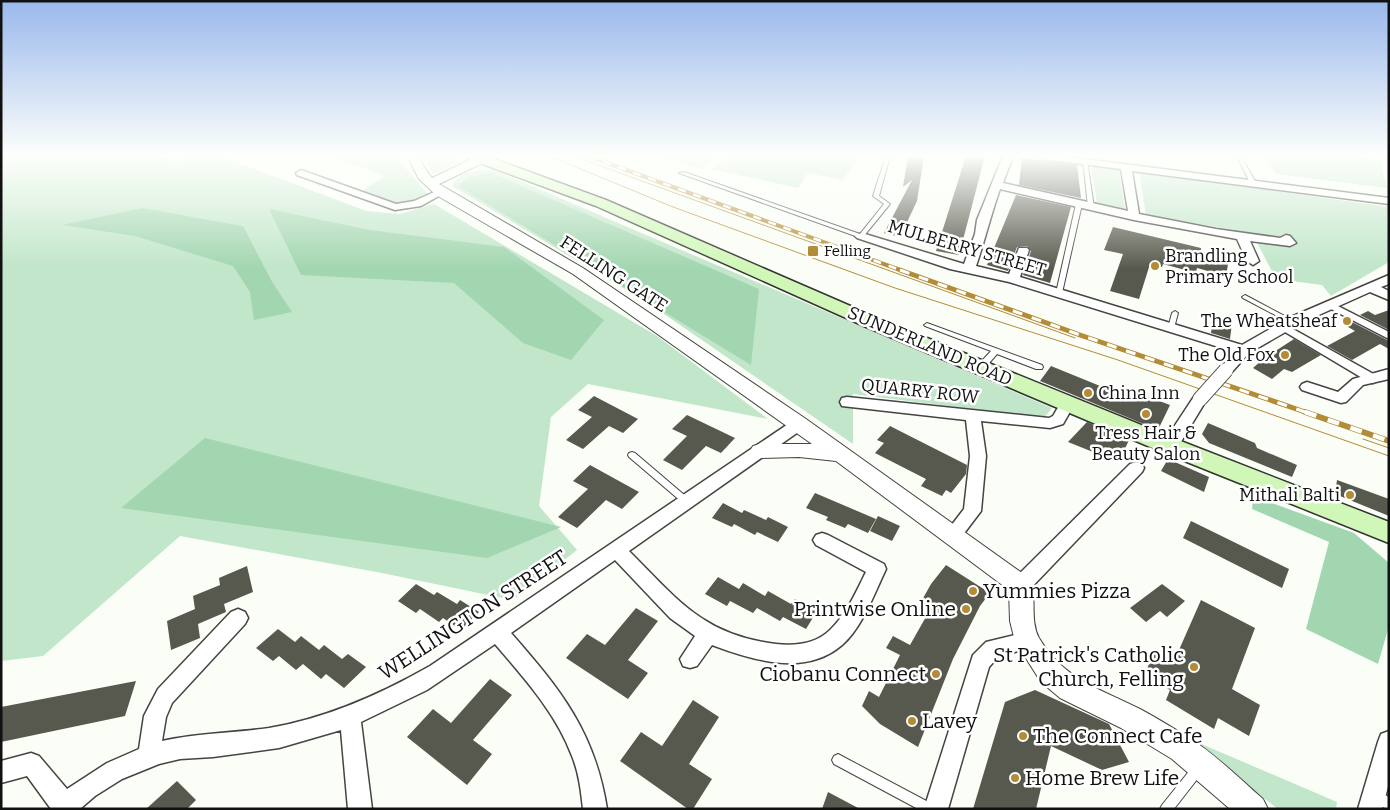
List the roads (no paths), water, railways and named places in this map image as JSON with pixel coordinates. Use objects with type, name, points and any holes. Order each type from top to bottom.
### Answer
[{"type":"main road","name":"SUNDERLAND ROAD","points":[[576,194],[862,318],[1387,534]]},
{"type":"street","points":[[359,194],[395,207],[417,204],[429,194]]},
{"type":"street","name":"FELLING GATE","points":[[446,194],[578,271],[799,424],[1021,585]]},
{"type":"street","points":[[969,268],[981,234],[983,220],[994,194]]},
{"type":"street","points":[[1033,194],[1242,237],[1290,243],[1286,238]]},
{"type":"street","points":[[1130,194],[1134,216]]},
{"type":"street","points":[[1335,194],[1389,201]]},
{"type":"street","name":"MULBERRY STREET","points":[[861,236],[954,266],[1013,279],[1244,350]]},
{"type":"street","points":[[1242,237],[1252,260]]},
{"type":"street","points":[[1013,279],[1023,250]]},
{"type":"street","points":[[1170,446],[1200,399],[1244,350],[1288,325],[1389,280]]},
{"type":"street","points":[[1372,288],[1389,296]]},
{"type":"street","points":[[1330,305],[1389,336]]},
{"type":"street","points":[[1288,325],[1373,378]]},
{"type":"street","points":[[1307,387],[1341,398],[1358,382],[1389,374]]},
{"type":"street","name":"QUARRY ROW","points":[[847,402],[1050,423],[1058,420],[1068,403]]},
{"type":"street","points":[[953,535],[972,512],[978,456],[973,415]]},
{"type":"street","name":"WELLINGTON STREET","points":[[64,807],[102,778],[122,766],[149,756],[176,749],[239,743],[288,735],[334,723],[406,692],[497,632],[799,424]]},
{"type":"street","points":[[760,451],[784,449],[813,450],[842,455]]},
{"type":"street","points":[[1136,468],[1021,585],[1022,621],[1027,641],[1050,673],[1069,689],[1131,719],[1182,749],[1253,809]]},
{"type":"street","points":[[616,549],[686,620],[708,634],[764,652],[792,655],[817,650],[835,639],[846,624],[877,569],[822,540]]},
{"type":"street","points":[[149,756],[155,716],[165,696],[238,618]]},
{"type":"street","points":[[497,632],[548,691],[571,725],[585,759],[594,795],[595,809]]},
{"type":"street","points":[[690,659],[708,634]]},
{"type":"street","points":[[936,809],[980,662],[993,648],[1027,641]]},
{"type":"street","points":[[350,716],[360,809]]},
{"type":"street","points":[[1378,803],[1389,742]]},
{"type":"street","points":[[1,772],[31,764],[64,807]]},
{"type":"lane","name":"MULBERRY STREET","points":[[741,194],[861,236]]},
{"type":"lane","points":[[861,236],[887,204],[876,196],[877,194]]},
{"type":"lane","points":[[1089,194],[1091,207]]},
{"type":"lane","points":[[1059,293],[1079,204]]},
{"type":"lane","points":[[1245,297],[1288,325]]},
{"type":"lane","points":[[1171,328],[1176,313]]},
{"type":"lane","points":[[926,325],[1039,367]]},
{"type":"lane","points":[[981,367],[995,351]]},
{"type":"lane","points":[[632,455],[686,501]]},
{"type":"lane","points":[[838,760],[930,809]]},
{"type":"lane","points":[[1166,809],[1201,765]]},
{"type":"tram line","points":[[641,194],[895,288],[1118,360],[1389,456]]},
{"type":"tram line","points":[[677,194],[1075,338]]},
{"type":"tram line","points":[[1363,439],[1389,448]]},
{"type":"railway","points":[[692,194],[903,271]]},
{"type":"railway","points":[[900,270],[1080,335],[1308,413]]},
{"type":"railway","points":[[1305,412],[1389,441]]},
{"type":"place","name":"Felling","points":[[813,251]]},
{"type":"place","name":"Brandling Primary School","points":[[1155,266]]},
{"type":"place","name":"The Wheatsheaf","points":[[1347,321]]},
{"type":"place","name":"The Old Fox","points":[[1285,355]]},
{"type":"place","name":"China Inn","points":[[1088,393]]},
{"type":"place","name":"Tress Hair & Beauty Salon","points":[[1146,414]]},
{"type":"place","name":"Mithali Balti","points":[[1350,495]]},
{"type":"place","name":"Yummies Pizza","points":[[973,591]]},
{"type":"place","name":"Printwise Online","points":[[966,609]]},
{"type":"place","name":"St Patrick's Catholic Church, Felling","points":[[1194,667]]},
{"type":"place","name":"Ciobanu Connect","points":[[936,674]]},
{"type":"place","name":"Lavey","points":[[912,721]]},
{"type":"place","name":"The Connect Cafe","points":[[1023,736]]},
{"type":"place","name":"Home Brew Life","points":[[1015,778]]}]
